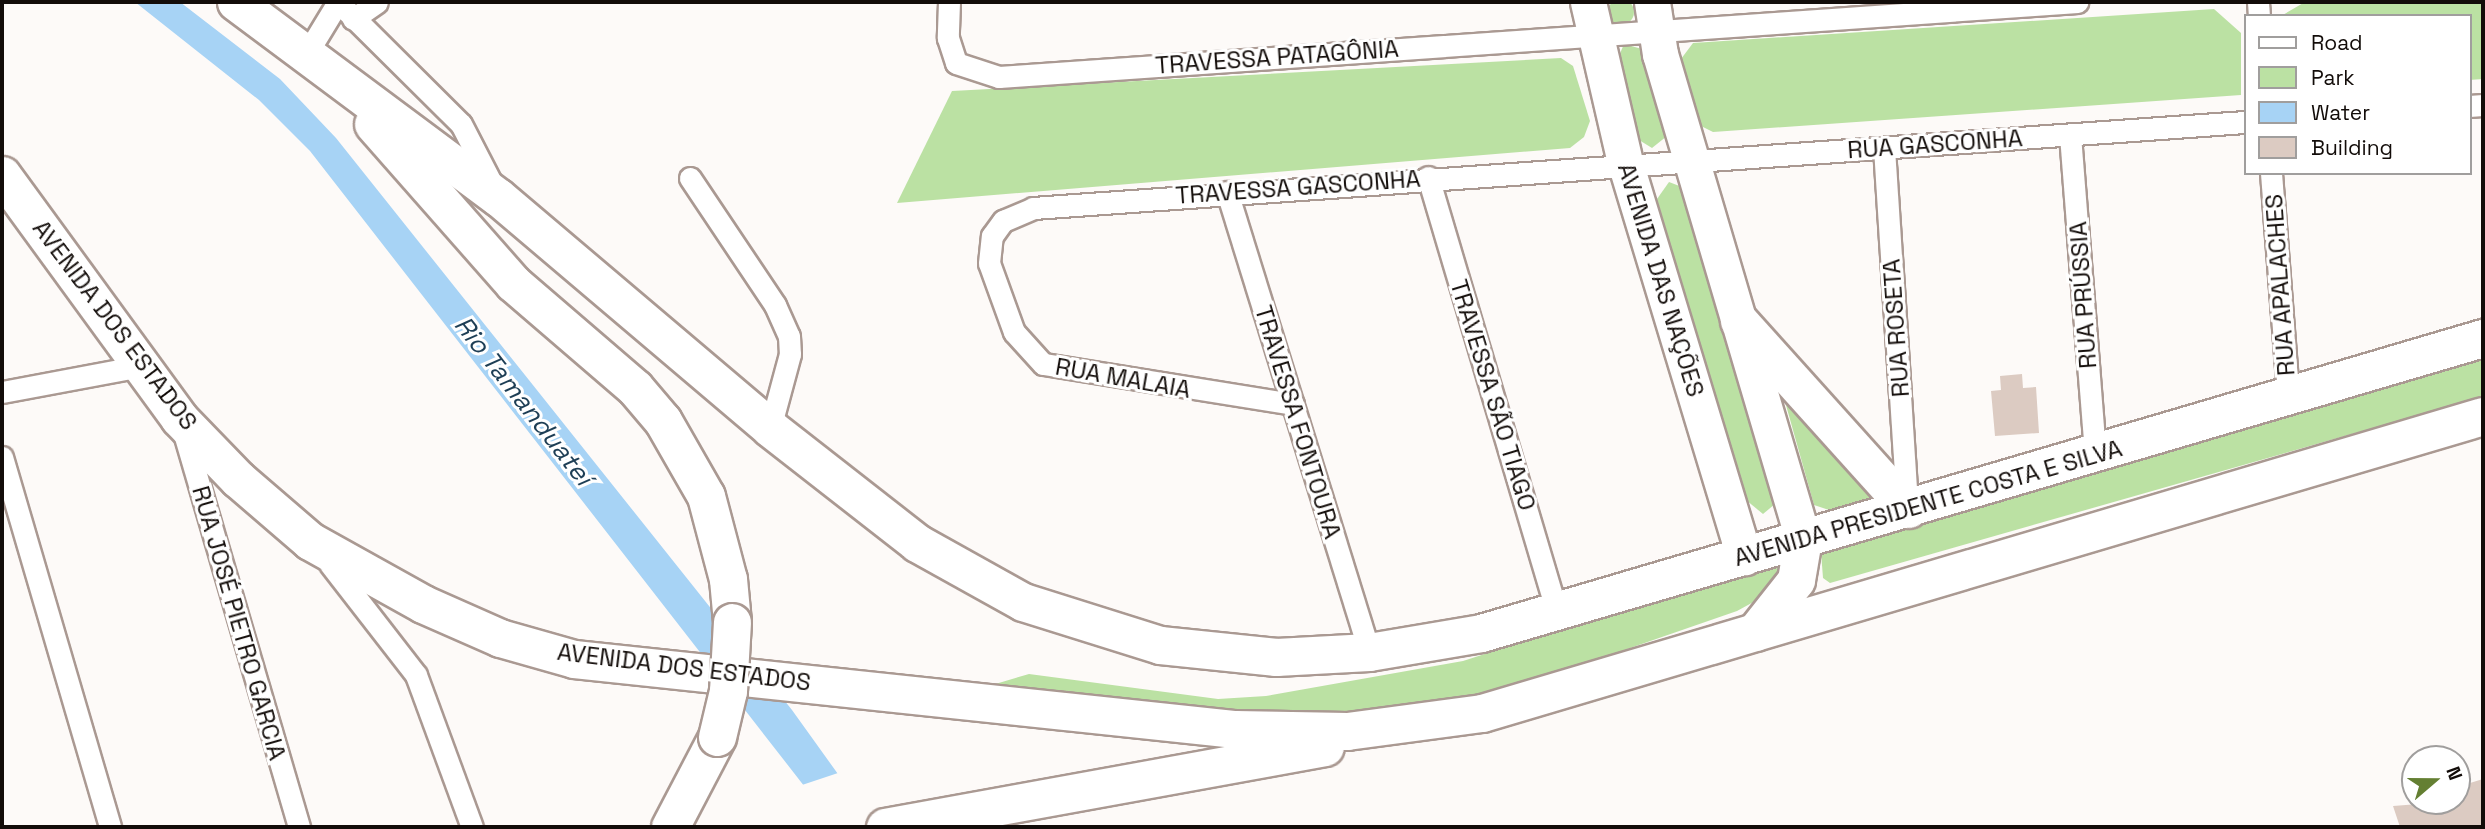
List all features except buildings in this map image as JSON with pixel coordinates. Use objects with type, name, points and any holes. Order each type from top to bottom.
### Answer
[{"type":"highway","points":[[236,2],[498,197],[770,428],[917,543],[1066,620],[1212,653],[1369,652]]},
{"type":"highway","points":[[319,64],[513,283],[635,388],[663,421],[706,496],[722,548],[732,622],[728,691],[717,737],[670,827]]},
{"type":"highway","name":"AVENIDA DOS ESTADOS","points":[[2,175],[179,418],[310,541],[423,604],[500,638],[574,659],[658,664],[1236,729],[1394,728]]},
{"type":"highway","points":[[1740,321],[1908,509]]},
{"type":"highway","name":"AVENIDA PRESIDENTE COSTA E SILVA","points":[[1369,652],[1481,634],[2483,338]]},
{"type":"highway","points":[[889,827],[1312,750],[1394,728],[1482,713],[2483,416]]},
{"type":"highway","points":[[1755,632],[1796,580],[1803,539]]},
{"type":"main road","points":[[1653,17],[1803,539]]},
{"type":"main road","name":"AVENIDA DAS NAÇÕES","points":[[1590,18],[1625,162],[1744,557]]},
{"type":"street","points":[[319,64],[338,2]]},
{"type":"street","points":[[338,2],[461,124],[498,197]]},
{"type":"street","points":[[353,19],[377,2]]},
{"type":"street","name":"TRAVESSA PATAGÔNIA","points":[[949,2],[949,46],[964,71],[999,77],[1590,18],[2077,2]]},
{"type":"street","name":"RUA GASCONHA","points":[[1625,162],[1884,148],[2244,122]]},
{"type":"street","name":"RUA PRÚSSIA","points":[[2070,135],[2095,454]]},
{"type":"street","name":"RUA ROSETA","points":[[1884,148],[1908,509]]},
{"type":"street","name":"TRAVESSA GASCONHA","points":[[988,246],[1003,220],[1022,211],[1227,192],[1625,162]]},
{"type":"street","name":"RUA APALACHES","points":[[2271,175],[2288,396]]},
{"type":"street","name":"TRAVESSA SÃO TIAGO","points":[[1428,177],[1557,612]]},
{"type":"street","points":[[690,178],[775,304],[789,336],[790,354],[770,428]]},
{"type":"street","name":"TRAVESSA FONTOURA","points":[[1227,192],[1369,652]]},
{"type":"street","name":"RUA MALAIA","points":[[988,246],[1014,332],[1043,364],[1293,404]]},
{"type":"street","points":[[2,392],[141,366]]},
{"type":"street","name":"RUA JOSÉ PIETRO GARCIA","points":[[179,418],[299,827]]},
{"type":"street","points":[[2,457],[110,827]]},
{"type":"street","points":[[310,541],[416,675],[472,827]]},
{"type":"green space","points":[[1621,-1],[1630,3],[1634,12],[1630,21],[1621,25],[1612,21],[1608,12],[1612,3]]},
{"type":"green space","points":[[2305,2],[2483,2],[2483,79],[2471,80],[2471,14],[2284,14]]},
{"type":"green space","points":[[2214,9],[2241,33],[2241,95],[1713,132],[1701,126],[1681,59],[1693,43]]},
{"type":"green space","points":[[1624,44],[1642,49],[1667,136],[1652,148],[1639,140],[1616,63]]},
{"type":"green space","points":[[1561,58],[1573,66],[1590,121],[1584,137],[1570,148],[897,203],[952,91]]},
{"type":"green space","points":[[1669,182],[1682,187],[1775,504],[1763,514],[1746,500],[1657,199]]},
{"type":"green space","points":[[2483,355],[2483,397],[1830,583],[1823,578],[1821,552]]},
{"type":"green space","points":[[1784,398],[1876,493],[1873,499],[1829,510],[1814,505]]},
{"type":"green space","points":[[1777,560],[1781,573],[1759,599],[1737,611],[1509,690],[1414,711],[1234,716],[992,685],[1029,674],[1218,699],[1266,696],[1463,661]]},
{"type":"water","name":"Rio Tamanduateí","points":[[135,2],[180,2],[280,79],[336,138],[792,710],[876,827],[836,827],[310,151],[259,100]]},
{"type":"pier","points":[[841,772],[880,827],[832,827],[799,786]]}]
